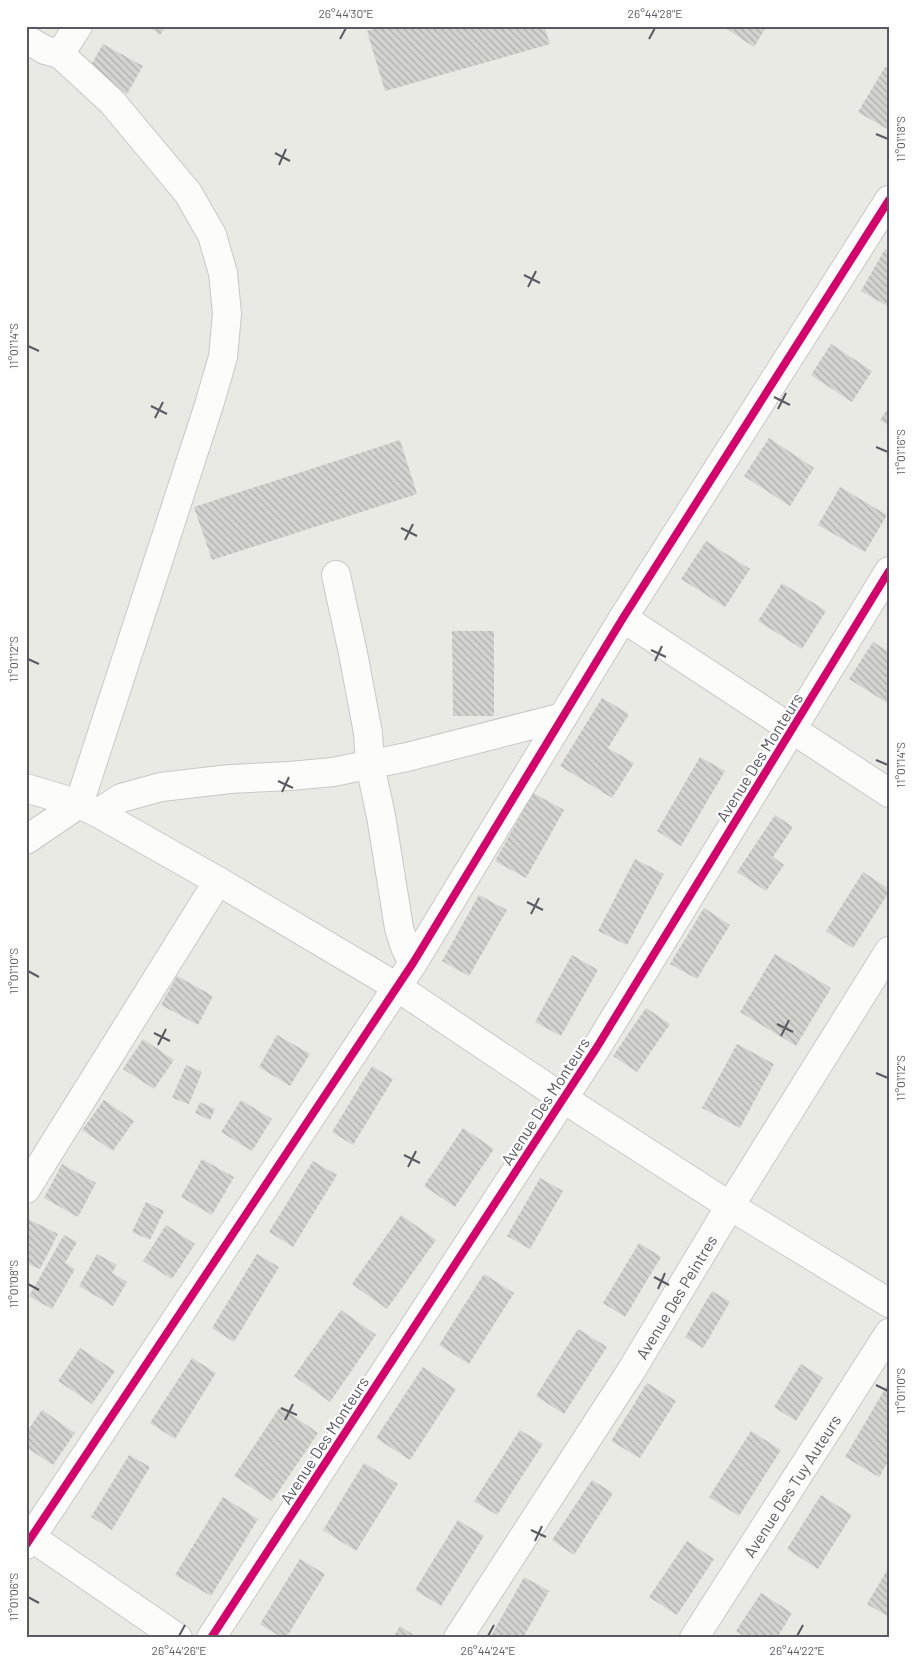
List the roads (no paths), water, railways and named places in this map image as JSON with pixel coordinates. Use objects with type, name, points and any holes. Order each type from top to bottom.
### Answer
[{"type":"street","points":[[60,54],[78,26]]},
{"type":"street","points":[[26,39],[45,50],[60,54],[112,102],[188,193],[212,235],[223,273],[227,314],[223,357],[214,389],[88,808]]},
{"type":"street","points":[[178,1638],[28,1541],[397,987],[623,618],[889,200]]},
{"type":"street","name":"Avenue Des Monteurs","points":[[211,1638],[602,1039],[889,571]]},
{"type":"street","points":[[336,575],[366,724],[370,765],[381,816],[399,928],[404,947],[413,962]]},
{"type":"street","points":[[623,618],[889,793]]},
{"type":"street","points":[[26,840],[88,808],[161,787],[230,779],[333,772],[370,765],[563,717]]},
{"type":"street","points":[[26,788],[88,808],[218,881],[397,987],[730,1206],[889,1303]]},
{"type":"street","points":[[26,1190],[218,881]]},
{"type":"street","name":"Avenue Des Peintres","points":[[458,1638],[631,1371],[730,1206],[889,951]]},
{"type":"street","name":"Avenue Des Tuy Auteurs","points":[[694,1638],[889,1333]]}]
